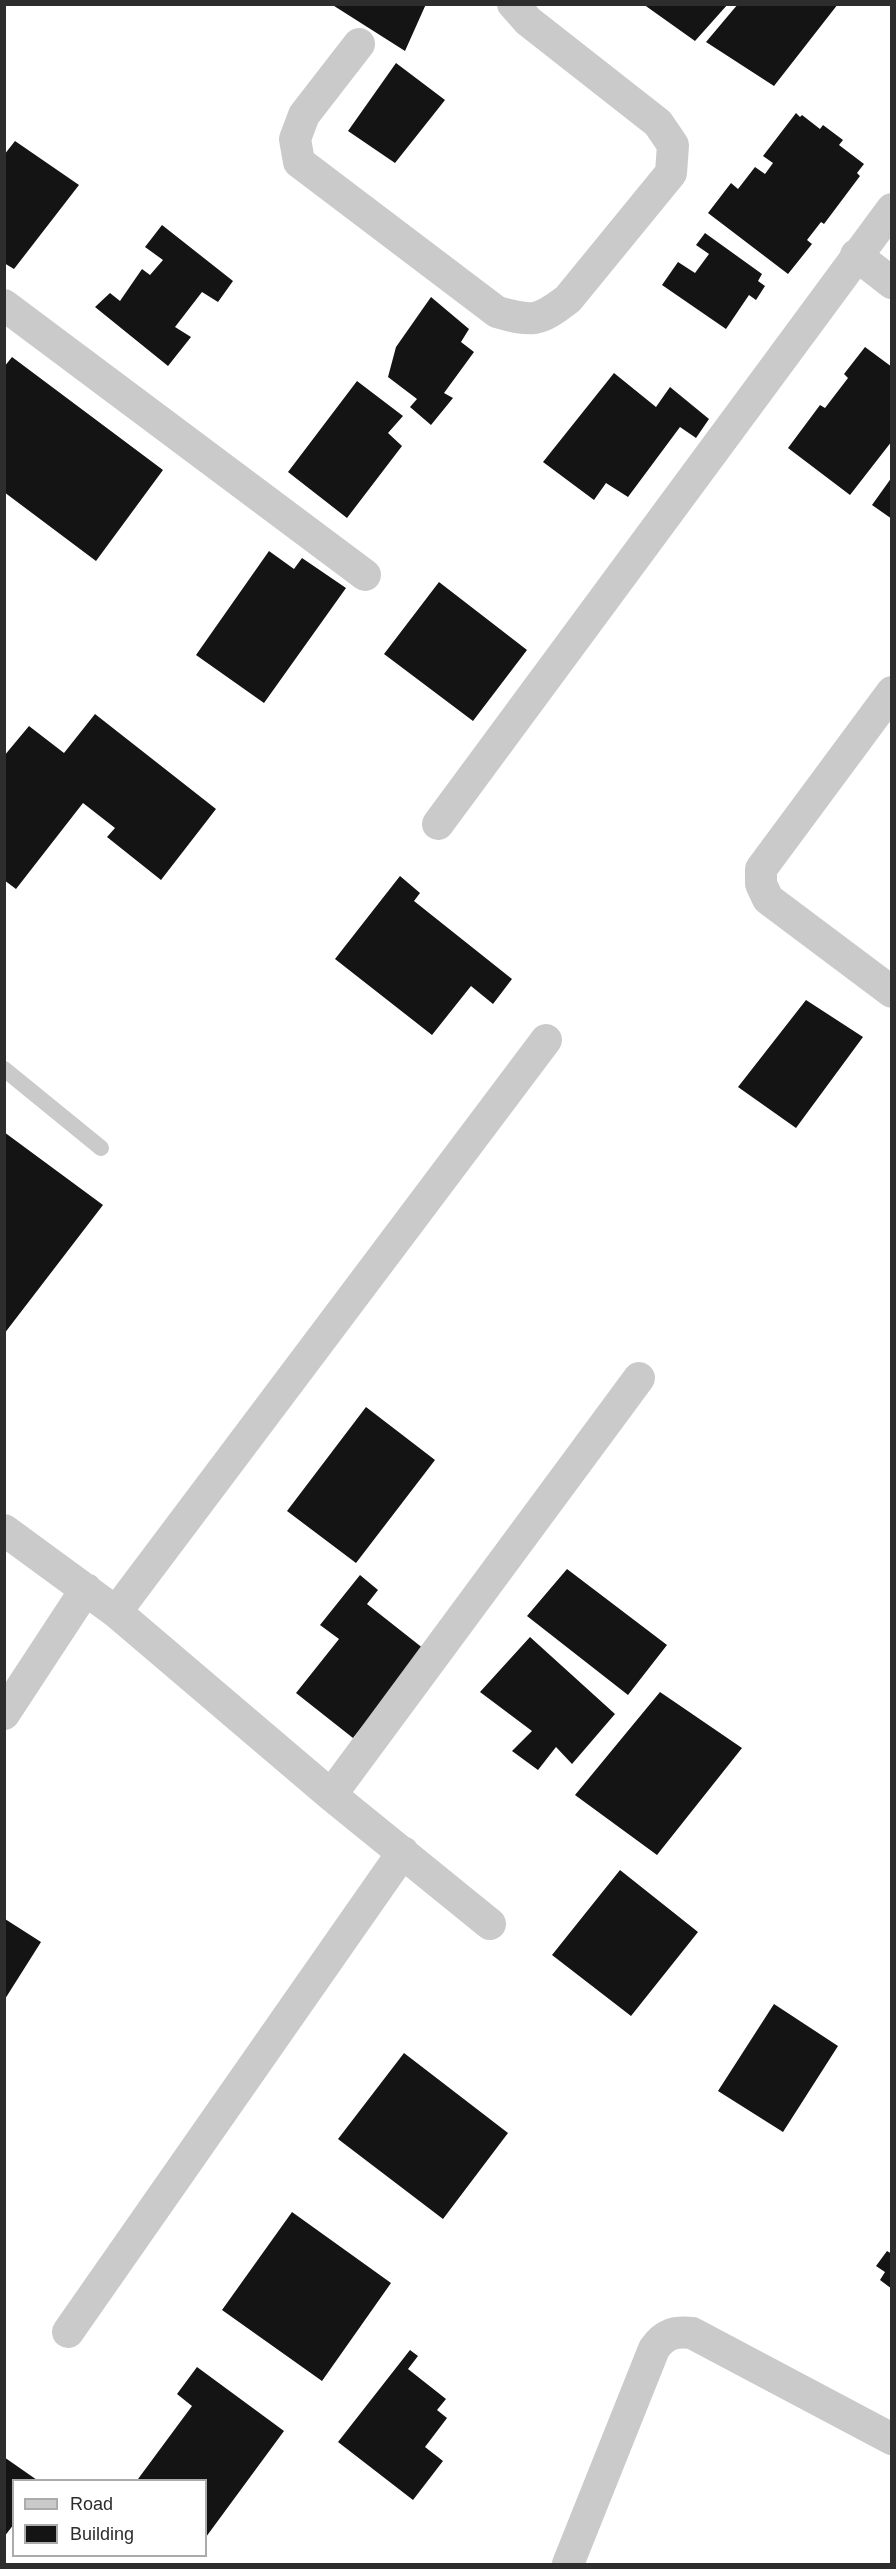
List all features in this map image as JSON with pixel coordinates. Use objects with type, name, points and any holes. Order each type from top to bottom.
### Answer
[{"type":"street","points":[[358,44],[304,115],[295,139],[299,162],[498,312],[526,320],[549,314],[568,298],[671,173],[673,146],[658,123],[528,21],[513,4]]},
{"type":"street","points":[[438,824],[891,209]]},
{"type":"street","points":[[856,255],[891,283]]},
{"type":"street","points":[[4,305],[365,575]]},
{"type":"street","points":[[891,692],[762,869],[761,884],[768,899],[891,992]]},
{"type":"street","points":[[116,1612],[546,1040]]},
{"type":"street","points":[[331,1795],[639,1378]]},
{"type":"street","points":[[4,1530],[116,1612],[331,1795],[490,1924]]},
{"type":"street","points":[[4,1714],[86,1589]]},
{"type":"street","points":[[68,2332],[403,1852]]},
{"type":"street","points":[[567,2565],[654,2349],[660,2340],[670,2333],[692,2333],[891,2439]]},
{"type":"lane","points":[[4,1069],[101,1148]]},
{"type":"building","points":[[331,4],[426,4],[405,51]]},
{"type":"building","points":[[643,4],[728,4],[695,41]]},
{"type":"building","points":[[738,4],[838,4],[774,86],[706,42]]},
{"type":"building","points":[[396,63],[445,100],[395,163],[348,131]]},
{"type":"building","points":[[796,113],[820,129],[823,125],[843,140],[839,145],[864,164],[857,173],[860,176],[824,224],[821,222],[807,240],[812,244],[788,274],[708,213],[731,183],[738,189],[755,167],[765,174],[773,163],[763,156]]},
{"type":"building","points":[[15,141],[79,185],[14,269],[4,263],[4,155]]},
{"type":"building","points":[[162,225],[233,281],[218,302],[202,292],[175,327],[191,337],[168,366],[95,307],[110,293],[120,301],[142,269],[150,275],[163,260],[145,247]]},
{"type":"building","points":[[705,233],[762,274],[758,281],[765,286],[756,300],[749,295],[726,329],[662,285],[678,262],[695,273],[709,254],[696,245]]},
{"type":"building","points":[[431,297],[469,329],[461,342],[474,352],[444,393],[453,398],[431,425],[410,407],[417,399],[388,377],[396,347]]},
{"type":"building","points":[[865,347],[892,367],[892,441],[850,495],[788,448],[820,405],[825,408],[848,378],[844,374]]},
{"type":"building","points":[[12,357],[163,470],[96,561],[4,492],[4,367]]},
{"type":"building","points":[[614,373],[656,407],[670,387],[709,419],[696,438],[680,427],[628,497],[606,483],[594,500],[543,462]]},
{"type":"building","points":[[357,381],[403,416],[388,433],[402,446],[347,518],[288,472]]},
{"type":"building","points":[[892,477],[892,519],[872,505]]},
{"type":"building","points":[[269,551],[294,569],[302,558],[346,588],[264,703],[196,655]]},
{"type":"building","points":[[439,582],[527,650],[473,721],[384,654]]},
{"type":"building","points":[[95,714],[216,809],[161,880],[107,837],[115,828],[83,803],[16,889],[4,880],[4,756],[29,726],[64,753]]},
{"type":"building","points":[[400,876],[420,893],[414,901],[512,979],[493,1004],[471,986],[432,1035],[335,959]]},
{"type":"building","points":[[806,1000],[863,1037],[796,1128],[738,1087]]},
{"type":"building","points":[[4,1132],[103,1205],[4,1334]]},
{"type":"building","points":[[366,1407],[435,1460],[356,1563],[287,1511]]},
{"type":"building","points":[[567,1569],[667,1645],[628,1695],[527,1616]]},
{"type":"building","points":[[360,1575],[378,1590],[367,1604],[424,1649],[353,1738],[296,1693],[339,1639],[320,1625]]},
{"type":"building","points":[[530,1637],[615,1714],[572,1764],[556,1747],[538,1770],[512,1751],[532,1731],[480,1692]]},
{"type":"building","points":[[660,1692],[742,1748],[657,1855],[575,1795]]},
{"type":"building","points":[[620,1870],[698,1932],[631,2016],[552,1955]]},
{"type":"building","points":[[5,1919],[41,1942],[5,1999]]},
{"type":"building","points":[[774,2004],[838,2046],[783,2132],[718,2091]]},
{"type":"building","points":[[404,2053],[508,2133],[443,2219],[338,2139]]},
{"type":"building","points":[[292,2212],[391,2283],[322,2381],[222,2310]]},
{"type":"building","points":[[887,2251],[892,2254],[892,2289],[880,2280],[885,2272],[876,2266]]},
{"type":"building","points":[[410,2350],[418,2356],[408,2369],[446,2399],[437,2410],[447,2418],[425,2447],[443,2461],[413,2500],[338,2442]]},
{"type":"building","points":[[197,2367],[284,2431],[207,2536],[207,2479],[138,2479],[192,2406],[177,2394]]},
{"type":"building","points":[[4,2457],[36,2479],[12,2479],[12,2527],[4,2537]]}]
